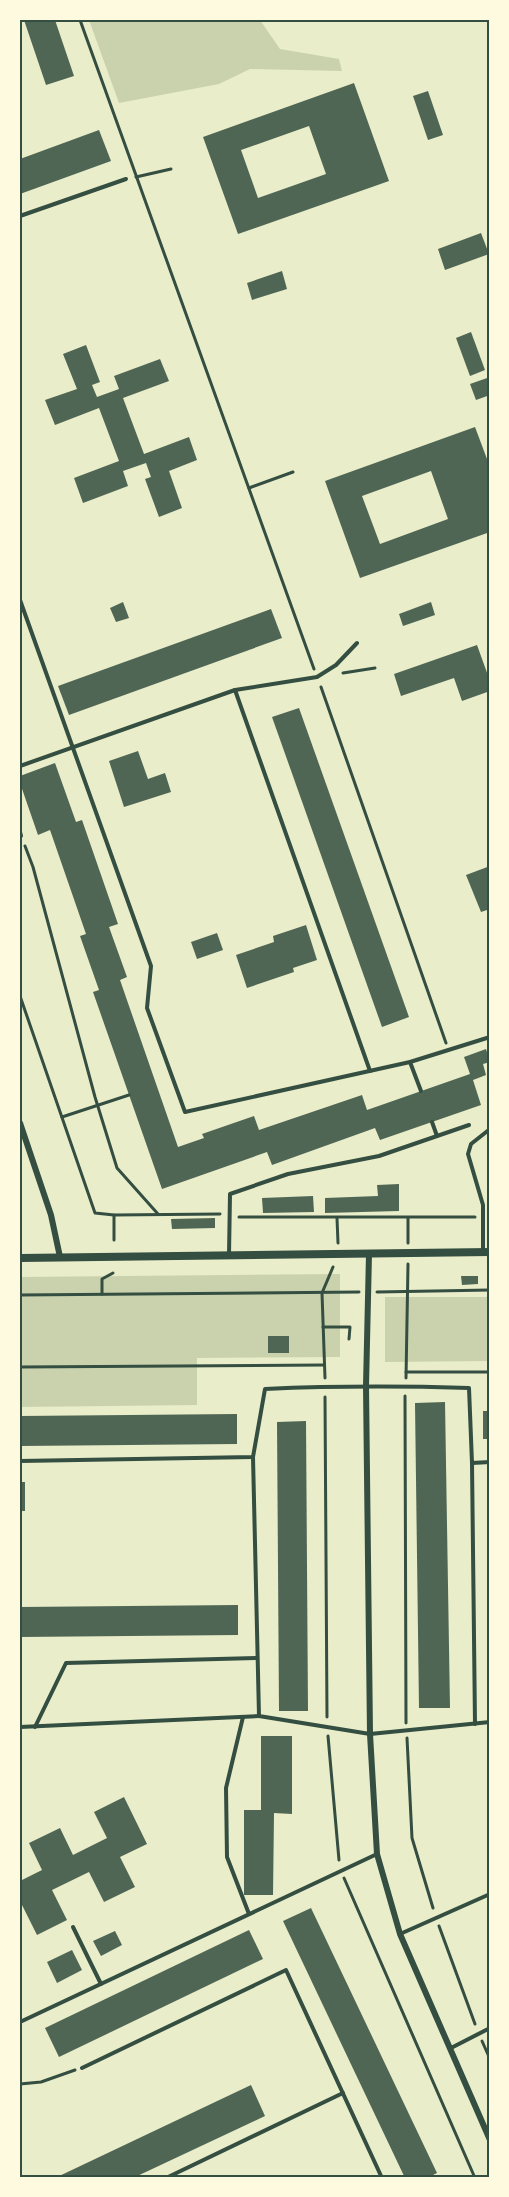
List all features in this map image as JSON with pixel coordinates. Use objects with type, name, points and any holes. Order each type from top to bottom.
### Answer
[{"type":"street","points":[[20,1123],[51,1215],[60,1257]]},
{"type":"street","points":[[20,1258],[486,1252]]},
{"type":"street","points":[[369,1254],[366,1386],[369,1734],[377,1854],[400,1934],[489,2140]]},
{"type":"lane","points":[[20,216],[126,180]]},
{"type":"lane","points":[[20,600],[151,966],[147,1008],[185,1112],[410,1062],[489,1037]]},
{"type":"lane","points":[[20,766],[235,690],[317,677],[336,665],[357,643]]},
{"type":"lane","points":[[235,690],[370,1071]]},
{"type":"lane","points":[[410,1062],[421,1091]]},
{"type":"lane","points":[[432,1122],[437,1136]]},
{"type":"lane","points":[[230,1255],[230,1194],[288,1174],[379,1156],[469,1125]]},
{"type":"lane","points":[[486,1252],[483,1205],[468,1155],[471,1144],[489,1129]]},
{"type":"lane","points":[[259,1716],[254,1457],[265,1389],[325,1386],[469,1388],[475,1724]]},
{"type":"lane","points":[[20,1461],[254,1457]]},
{"type":"lane","points":[[472,1463],[489,1462]]},
{"type":"lane","points":[[35,1727],[66,1663],[257,1658]]},
{"type":"lane","points":[[20,1727],[259,1716],[369,1734],[489,1722]]},
{"type":"lane","points":[[243,1717],[226,1788],[226,1857],[249,1914]]},
{"type":"lane","points":[[20,2022],[377,1854]]},
{"type":"lane","points":[[400,1934],[489,1894]]},
{"type":"lane","points":[[73,1927],[101,1984]]},
{"type":"lane","points":[[82,2068],[286,1970],[382,2178]]},
{"type":"lane","points":[[451,2048],[489,2028]]},
{"type":"lane","points":[[166,2178],[343,2093]]},
{"type":"path","points":[[80,20],[449,1050]]},
{"type":"path","points":[[126,180],[171,169]]},
{"type":"path","points":[[249,488],[293,472]]},
{"type":"path","points":[[340,673],[375,668]]},
{"type":"path","points":[[20,834],[33,867],[98,1107],[117,1168],[158,1214]]},
{"type":"path","points":[[20,996],[95,1213],[114,1215],[218,1213],[230,1216],[338,1218],[482,1217]]},
{"type":"path","points":[[62,1117],[129,1095]]},
{"type":"path","points":[[114,1215],[114,1240]]},
{"type":"path","points":[[338,1218],[338,1254],[322,1293],[325,1386],[327,1727],[340,1871],[475,2178]]},
{"type":"path","points":[[408,1218],[405,1386],[406,1731],[412,1838],[436,1917],[489,2059]]},
{"type":"path","points":[[102,1294],[102,1280],[113,1273]]},
{"type":"path","points":[[20,1295],[489,1290]]},
{"type":"path","points":[[323,1327],[350,1327],[350,1339]]},
{"type":"path","points":[[20,1367],[324,1365]]},
{"type":"path","points":[[406,1372],[489,1372]]},
{"type":"path","points":[[20,2084],[41,2082],[82,2068]]},
{"type":"green space","points":[[89,20],[260,20],[280,49],[339,59],[342,71],[250,69],[219,84],[119,103]]},
{"type":"green space","points":[[340,1274],[340,1357],[197,1358],[197,1405],[20,1407],[20,1277]]},
{"type":"green space","points":[[385,1297],[489,1297],[489,1361],[385,1362]]},
{"type":"building","points":[[24,20],[55,20],[74,76],[46,85]]},
{"type":"building","points":[[354,83],[389,181],[238,234],[203,137]],"holes":[[[309,126],[326,174],[258,198],[241,150]]]},
{"type":"building","points":[[428,91],[443,135],[428,140],[413,96]]},
{"type":"building","points":[[99,130],[111,161],[20,194],[20,159]]},
{"type":"building","points":[[481,233],[489,254],[445,270],[438,249]]},
{"type":"building","points":[[282,271],[287,289],[252,300],[247,283]]},
{"type":"building","points":[[471,332],[485,370],[470,376],[456,338]]},
{"type":"building","points":[[86,345],[100,382],[92,385],[97,397],[119,389],[114,376],[160,359],[169,381],[123,398],[144,454],[189,437],[197,460],[169,471],[182,508],[159,517],[145,479],[151,477],[146,463],[123,471],[128,486],[83,503],[74,478],[119,461],[99,408],[55,425],[45,400],[77,389],[63,354]]},
{"type":"building","points":[[490,377],[490,395],[476,400],[470,384]]},
{"type":"building","points":[[475,427],[490,467],[490,532],[360,578],[325,481]],"holes":[[[431,471],[448,519],[380,544],[362,496]]]},
{"type":"building","points":[[123,602],[129,618],[116,622],[110,608]]},
{"type":"building","points":[[431,602],[435,615],[403,626],[399,614]]},
{"type":"building","points":[[271,609],[282,638],[69,715],[58,686]]},
{"type":"building","points":[[477,645],[490,681],[490,691],[462,701],[454,678],[401,696],[394,674]]},
{"type":"building","points":[[299,708],[409,1017],[382,1027],[272,717]]},
{"type":"building","points":[[138,751],[148,779],[165,773],[171,792],[124,807],[109,761]]},
{"type":"building","points":[[55,763],[76,822],[82,820],[118,924],[109,927],[127,977],[120,980],[178,1147],[204,1138],[202,1134],[254,1116],[259,1130],[362,1095],[367,1110],[470,1074],[464,1057],[486,1049],[490,1062],[483,1064],[486,1075],[473,1080],[481,1105],[380,1140],[375,1128],[272,1165],[267,1152],[162,1189],[93,992],[99,990],[80,936],[86,934],[50,830],[38,835],[20,783],[20,776]]},
{"type":"building","points":[[490,866],[490,909],[481,912],[466,875]]},
{"type":"building","points":[[306,925],[317,960],[293,968],[294,972],[247,988],[236,955],[274,942],[273,936]]},
{"type":"building","points":[[217,933],[223,950],[197,959],[191,942]]},
{"type":"building","points":[[399,1184],[399,1211],[325,1213],[325,1198],[378,1196],[377,1185]]},
{"type":"building","points":[[313,1196],[314,1212],[263,1213],[262,1198]]},
{"type":"building","points":[[215,1218],[215,1228],[172,1229],[171,1219]]},
{"type":"building","points":[[461,1276],[478,1276],[478,1284],[462,1285]]},
{"type":"building","points":[[268,1336],[289,1336],[289,1353],[268,1353]]},
{"type":"building","points":[[445,1402],[450,1708],[419,1708],[415,1403]]},
{"type":"building","points":[[483,1411],[490,1411],[490,1439],[483,1439]]},
{"type":"building","points":[[237,1414],[237,1444],[20,1446],[20,1416]]},
{"type":"building","points":[[306,1421],[308,1711],[279,1711],[277,1422]]},
{"type":"building","points":[[20,1482],[25,1482],[25,1511],[20,1511]]},
{"type":"building","points":[[238,1605],[238,1635],[20,1637],[20,1607]]},
{"type":"building","points":[[261,1736],[292,1736],[292,1814],[274,1813],[273,1895],[244,1895],[244,1810],[261,1810]]},
{"type":"building","points":[[124,1797],[147,1844],[120,1857],[135,1887],[104,1902],[89,1872],[52,1890],[67,1920],[37,1935],[22,1905],[20,1906],[20,1881],[42,1870],[29,1843],[60,1828],[73,1855],[107,1838],[94,1812]]},
{"type":"building","points":[[311,1908],[437,2173],[427,2178],[405,2178],[283,1921]]},
{"type":"building","points":[[249,1930],[263,1959],[59,2057],[45,2028]]},
{"type":"building","points":[[115,1931],[122,1945],[101,1956],[93,1941]]},
{"type":"building","points":[[72,1950],[82,1970],[57,1983],[47,1962]]},
{"type":"building","points":[[251,2085],[265,2116],[133,2178],[55,2178]]}]
